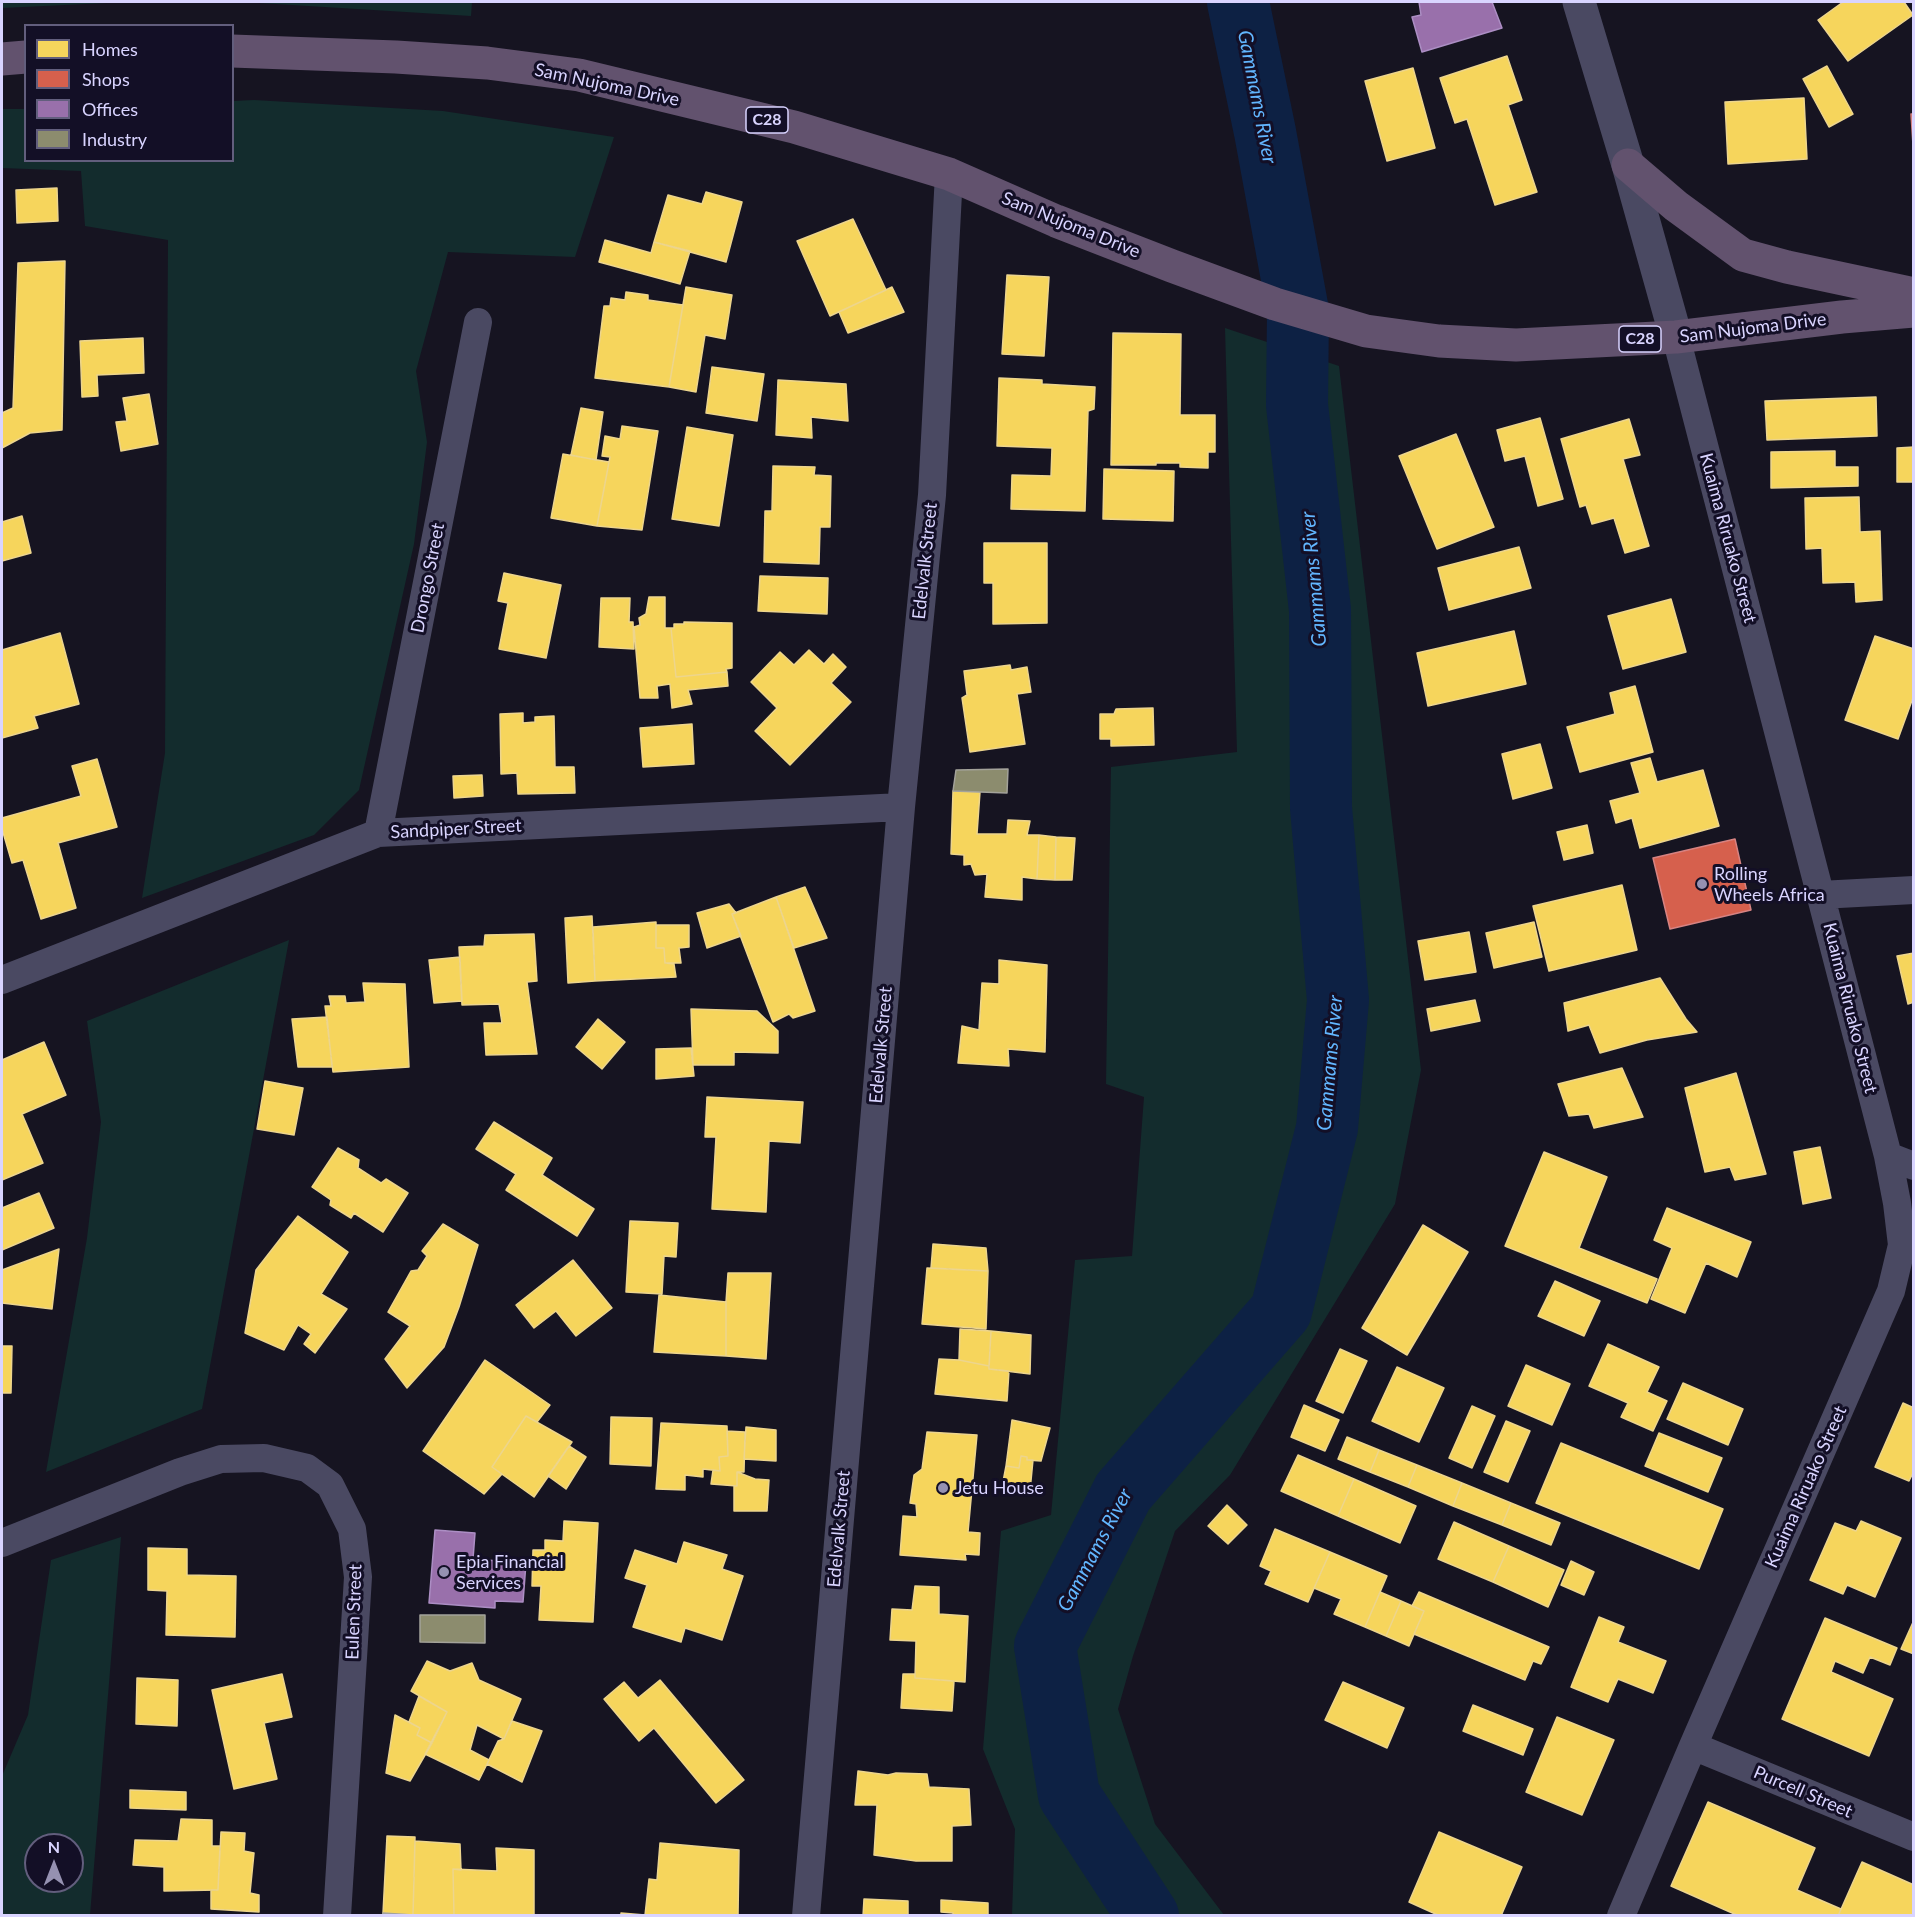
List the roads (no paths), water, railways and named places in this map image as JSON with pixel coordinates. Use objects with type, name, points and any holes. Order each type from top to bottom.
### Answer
[{"type":"highway","name":"Sam Nujoma Drive","points":[[234,51],[259,50],[464,61],[579,75],[794,127],[949,174],[1056,221],[1275,304],[1366,332],[1439,341],[1516,345],[1676,337],[1842,317],[1914,311]]},
{"type":"highway","points":[[2,59],[24,57]]},
{"type":"highway","points":[[1628,165],[1708,232],[1743,255],[1787,267],[1914,294]]},
{"type":"street","name":"Kuaima Riruako Street","points":[[1579,2],[1676,337],[1821,895],[1901,1161],[1897,1203],[1902,1245],[1891,1291],[1621,1916]]},
{"type":"street","name":"Edelvalk Street","points":[[806,1916],[901,807],[932,495],[949,174]]},
{"type":"street","name":"Drongo Street","points":[[378,833],[478,322]]},
{"type":"street","name":"Sandpiper Street","points":[[2,980],[378,833],[901,807]]},
{"type":"street","points":[[1821,895],[1914,890]]},
{"type":"street","name":"Eulen Street","points":[[2,1543],[180,1472],[221,1459],[264,1458],[307,1468],[330,1485],[352,1529],[358,1577],[337,1916]]},
{"type":"street","name":"Purcell Street","points":[[1693,1746],[1914,1838]]},
{"type":"waterway","name":"Gammams River","points":[[1148,1916],[1069,1795],[1045,1646],[1123,1492],[1281,1311],[1327,1128],[1338,1000],[1321,808],[1320,610],[1297,405],[1298,311],[1238,2]]},
{"type":"place","name":"Rolling Wheels Africa","points":[[1702,884]]},
{"type":"place","name":"Jetu House","points":[[943,1488]]},
{"type":"place","name":"Epia Financial Services","points":[[444,1572]]}]
